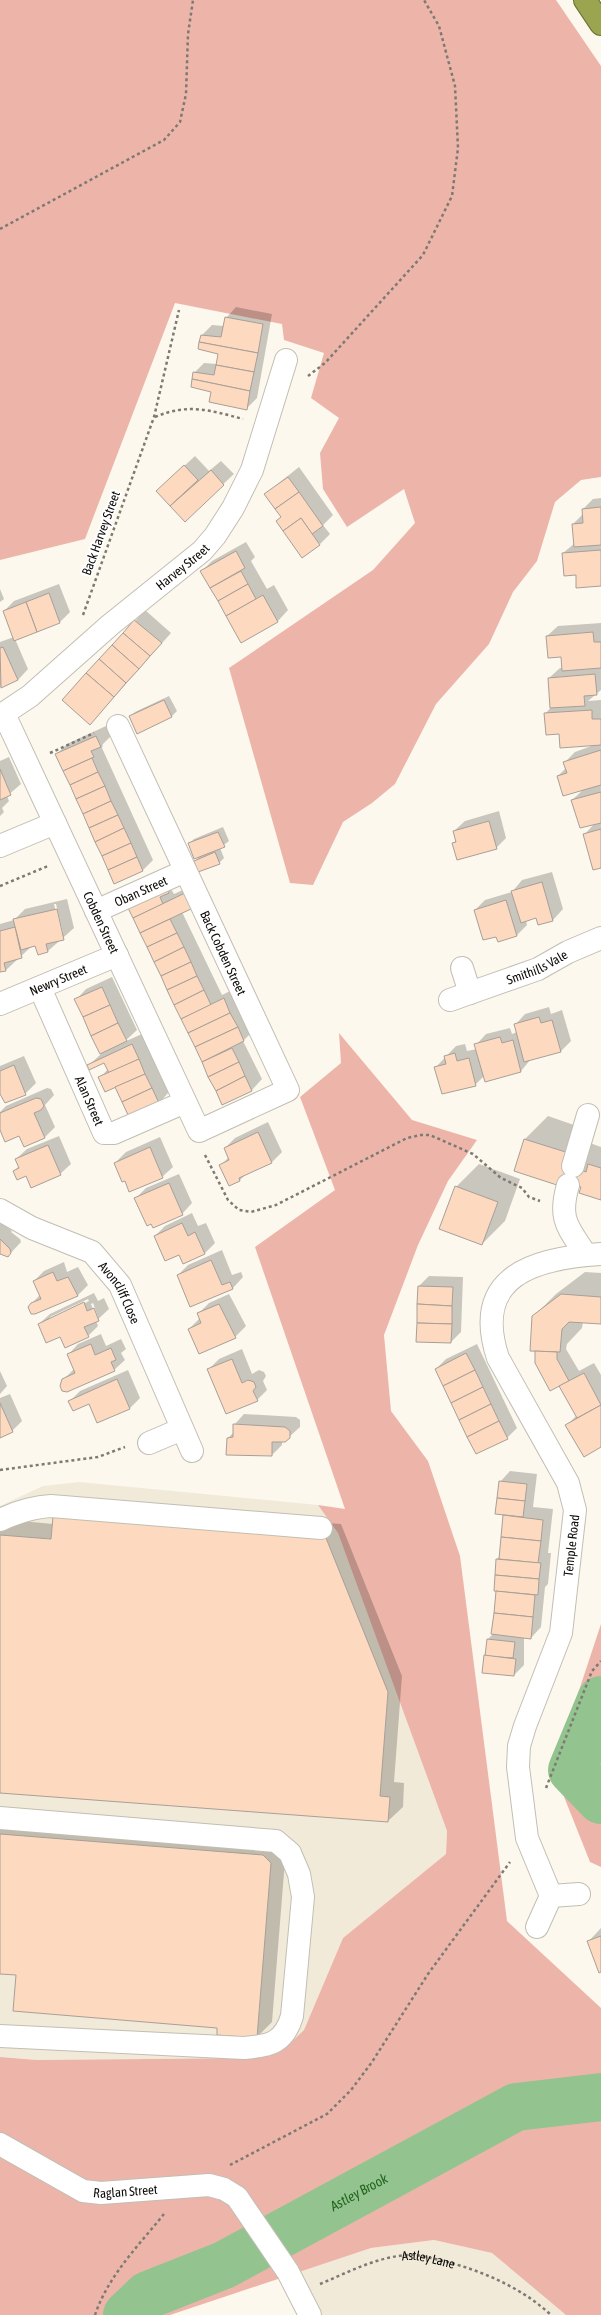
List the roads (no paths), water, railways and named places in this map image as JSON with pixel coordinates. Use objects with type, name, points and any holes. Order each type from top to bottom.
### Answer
[{"type":"highway","points":[[585,0],[601,24]]},
{"type":"street","name":"Harvey Street","points":[[2,715],[30,696],[110,625],[202,551],[215,536],[236,502],[252,470],[286,360]]},
{"type":"street","name":"Cobden Street","points":[[2,715],[55,822],[199,1131]]},
{"type":"street","name":"Back Cobden Street","points":[[118,726],[288,1090],[199,1131]]},
{"type":"street","points":[[0,846],[55,822]]},
{"type":"street","name":"Oban Street","points":[[96,911],[185,871]]},
{"type":"street","name":"Smithills Vale","points":[[450,1000],[538,969],[568,952],[601,938]]},
{"type":"street","name":"Newry Street","points":[[0,1004],[117,955]]},
{"type":"street","points":[[462,968],[470,993]]},
{"type":"street","name":"Alan Street","points":[[40,988],[104,1133],[114,1133],[185,1102]]},
{"type":"street","points":[[588,1115],[563,1210],[567,1225],[593,1255]]},
{"type":"street","name":"Avoncliff Close","points":[[0,1210],[32,1228],[92,1252],[120,1285],[192,1451]]},
{"type":"street","name":"Temple Road","points":[[551,1896],[527,1838],[518,1767],[520,1746],[525,1726],[561,1633],[575,1510],[568,1483],[498,1358],[492,1340],[491,1321],[493,1302],[500,1289],[529,1267],[553,1259],[593,1255]]},
{"type":"street","points":[[149,1443],[182,1429]]},
{"type":"street","points":[[0,1520],[23,1510],[51,1506],[321,1528]]},
{"type":"street","points":[[0,1818],[276,1841],[290,1853],[299,1874],[303,1897],[292,2016],[288,2031],[276,2041],[262,2047],[244,2048],[0,2036]]},
{"type":"street","points":[[537,1927],[551,1896],[579,1894]]},
{"type":"street","name":"Raglan Street","points":[[0,2144],[83,2191],[101,2193],[208,2185],[224,2189],[243,2206],[288,2272],[300,2292],[310,2315]]},
{"type":"waterway","name":"Astley Brook","points":[[601,1700],[572,1770],[601,1800]]},
{"type":"waterway","name":"Astley Brook","points":[[127,2315],[148,2295],[224,2265],[516,2107],[601,2097]]}]
